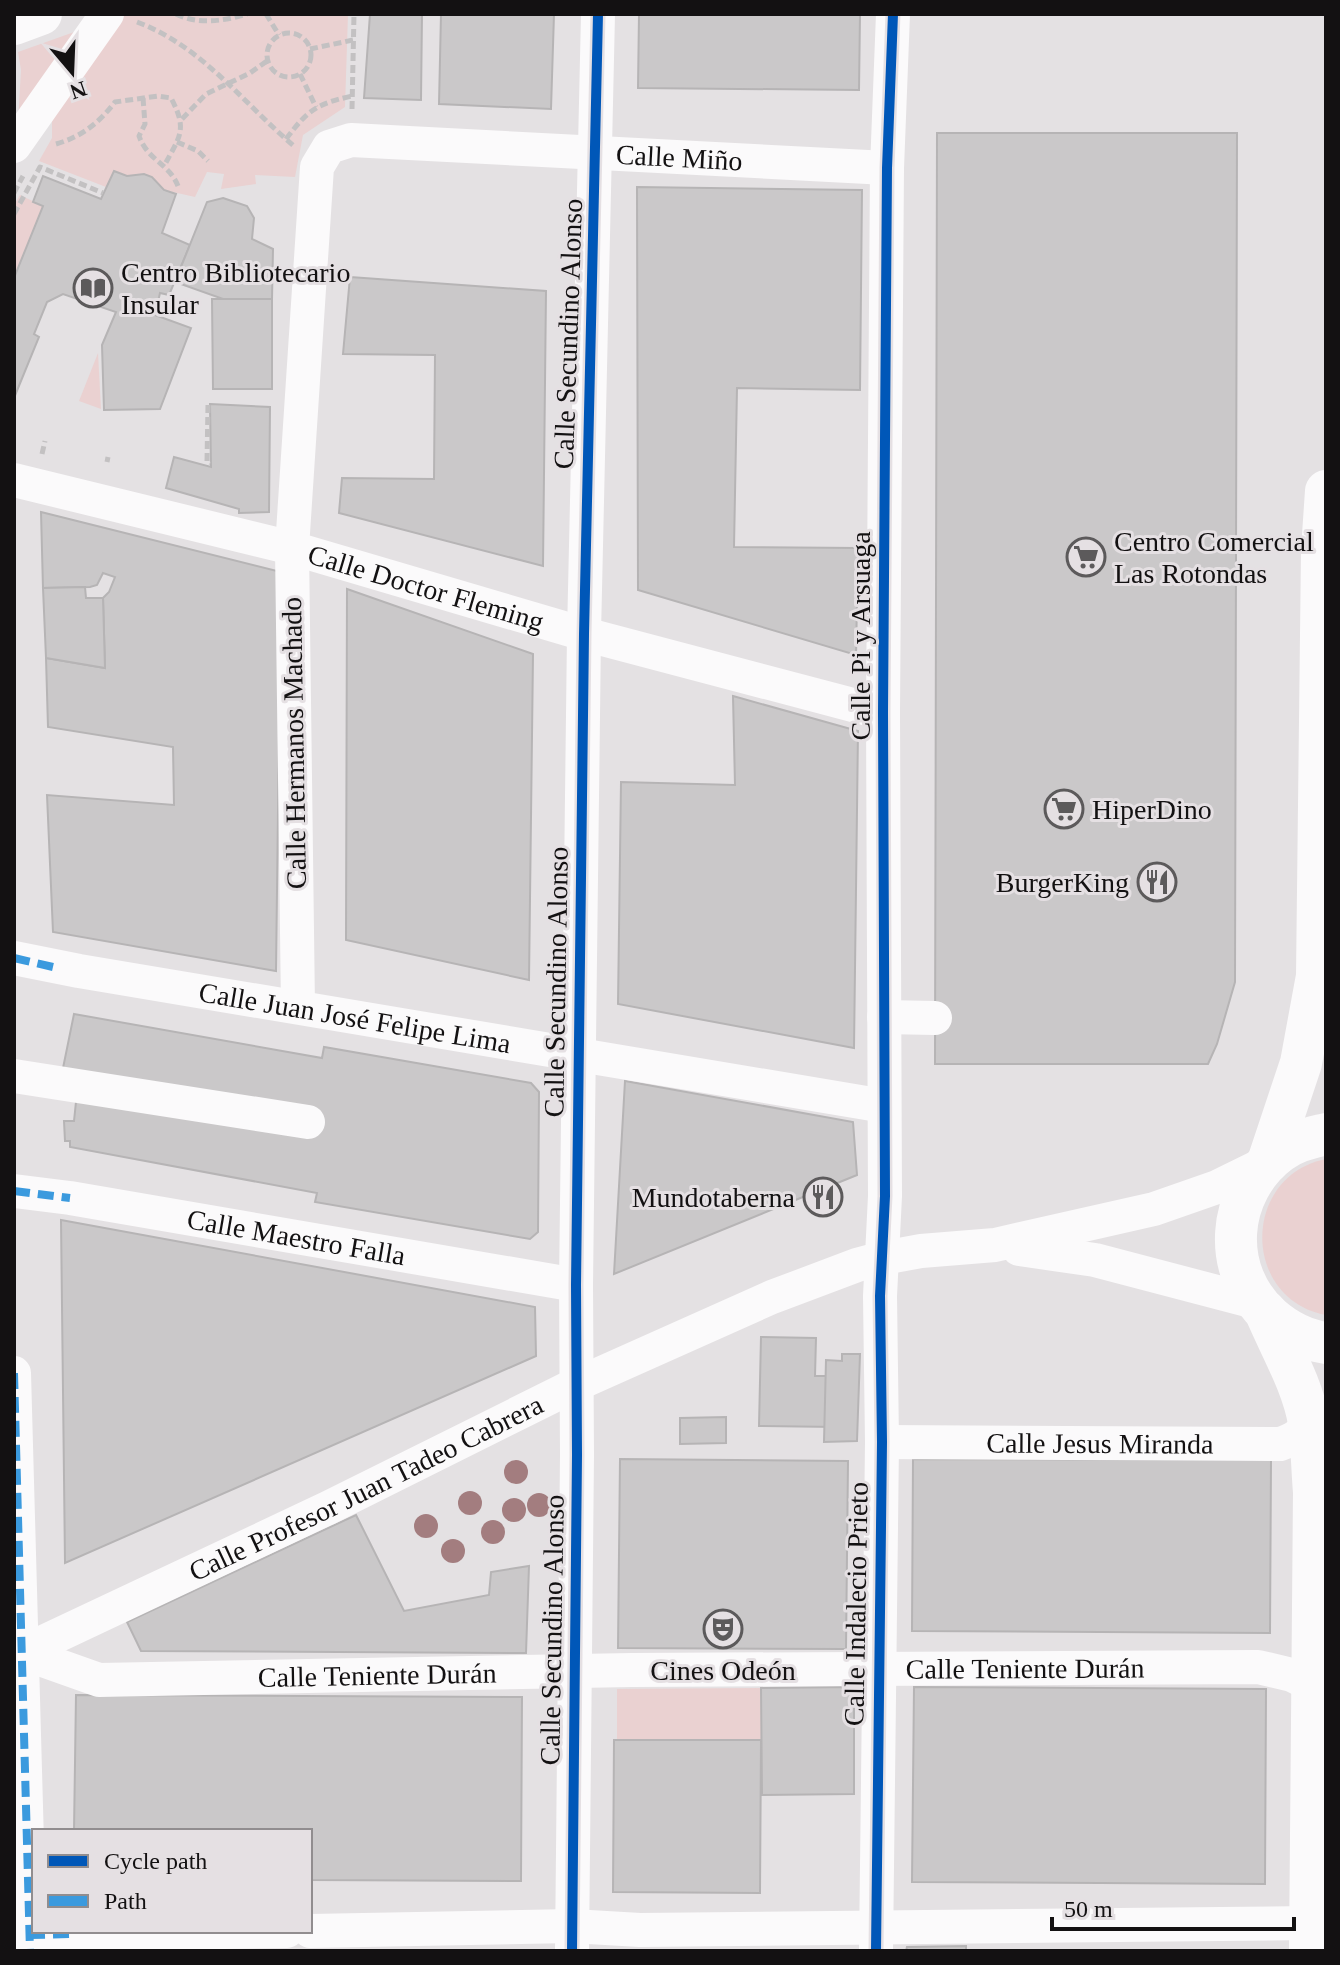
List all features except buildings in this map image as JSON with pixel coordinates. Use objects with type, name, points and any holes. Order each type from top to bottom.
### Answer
[{"type":"main road","points":[[14,24],[41,14]]},
{"type":"main road","points":[[1268,1162],[1301,1063],[1317,976],[1322,550],[1326,491]]},
{"type":"main road","points":[[1310,1937],[1314,1492],[1309,1421],[1297,1383],[1240,1272],[1235,1244],[1237,1214],[1249,1186],[1268,1162],[1300,1140],[1326,1134]]},
{"type":"main road","points":[[1260,1307],[1283,1327],[1312,1341],[1326,1343]]},
{"type":"street","name":"Calle Secundino Alonso","points":[[572,1938],[584,634],[598,14]]},
{"type":"street","name":"Calle Pi y Arsuaga","points":[[883,1258],[887,168],[893,14]]},
{"type":"street","points":[[29,143],[118,16]]},
{"type":"street","name":"Calle Miño","points":[[332,151],[596,154],[887,168]]},
{"type":"street","name":"Calle Hermanos Machado","points":[[298,1007],[292,548],[332,151]]},
{"type":"street","name":"Calle Doctor Fleming","points":[[14,480],[292,548],[584,634],[883,713]]},
{"type":"street","name":"Calle Juan José Felipe Lima","points":[[14,958],[884,1106]]},
{"type":"street","points":[[884,1017],[935,1018]]},
{"type":"street","points":[[14,1076],[308,1122]]},
{"type":"street","name":"Calle Profesor Juan Tadeo Cabrera","points":[[17,1654],[328,1508],[575,1385],[772,1297],[883,1258],[921,1251],[995,1245],[1154,1209],[1217,1187],[1268,1162]]},
{"type":"street","name":"Calle Maestro Falla","points":[[14,1191],[576,1285]]},
{"type":"street","name":"Calle Profesor Juan Tadeo Cabrera","points":[[995,1245],[1095,1260],[1260,1307]]},
{"type":"street","name":"Calle Indalecio Prieto","points":[[876,1938],[882,1442],[880,1308],[883,1258]]},
{"type":"street","points":[[14,1373],[21,1898],[30,1943],[73,1934],[144,1933]]},
{"type":"street","name":"Calle Jesus Miranda","points":[[882,1442],[1280,1444],[1302,1433],[1309,1421]]},
{"type":"street","name":"Calle Teniente Durán","points":[[17,1654],[99,1680],[576,1671],[1258,1667],[1292,1675],[1312,1685]]},
{"type":"street","points":[[312,1931],[572,1938],[640,1930],[876,1938],[1310,1937]]},
{"type":"path","points":[[176,14],[208,21],[247,14]]},
{"type":"path","points":[[266,14],[279,35]]},
{"type":"path","points":[[118,16],[160,31],[185,46],[286,139],[332,151],[352,96],[354,14]]},
{"type":"path","points":[[279,35],[298,35],[310,49],[311,58],[300,74],[291,78],[280,76],[267,61],[271,42],[279,35]]},
{"type":"path","points":[[310,49],[353,40]]},
{"type":"path","points":[[164,166],[177,142],[182,119],[206,94],[250,73],[267,61]]},
{"type":"path","points":[[300,74],[316,107]]},
{"type":"path","points":[[29,143],[57,144],[82,135],[104,117],[115,102],[158,96],[171,98],[182,119]]},
{"type":"path","points":[[286,139],[303,116],[316,107],[324,102],[352,96]]},
{"type":"path","points":[[143,98],[145,124],[139,136],[144,151],[164,166],[178,186]]},
{"type":"path","points":[[177,142],[198,151],[208,161]]},
{"type":"path","points":[[14,214],[40,167],[103,193]]},
{"type":"path","points":[[206,462],[208,405]]},
{"type":"shaded area","points":[[125,14],[348,14],[345,107],[303,135],[295,177],[255,175],[256,184],[221,189],[224,174],[207,172],[195,197],[164,190],[152,177],[144,174],[127,176],[114,171],[106,187],[39,161],[52,138],[52,119]]},
{"type":"shaded area","points":[[77,31],[18,122],[21,70],[18,52]]},
{"type":"shaded area","points":[[20,195],[43,206],[14,278],[14,205]]},
{"type":"shaded area","points":[[98,353],[101,409],[79,401]]},
{"type":"shaded area","points":[[1326,1159],[1326,1315],[1298,1304],[1278,1286],[1266,1263],[1262,1237],[1266,1212],[1278,1188],[1298,1170]]},
{"type":"shaded area","points":[[761,1688],[761,1740],[617,1741],[617,1689]]},
{"type":"marked path","points":[[14,958],[53,967]]},
{"type":"marked path","points":[[14,1191],[70,1198]]},
{"type":"marked path","points":[[14,1373],[30,1951]]},
{"type":"marked path","points":[[29,1935],[73,1934]]},
{"type":"cycle path","points":[[572,1951],[584,634],[598,14]]},
{"type":"cycle path","points":[[876,1951],[882,1442],[880,1296],[885,1196],[883,713],[887,168],[893,14]]},
{"type":"place","name":"Centro Bibliotecario Insular","points":[[93,288]]},
{"type":"place","name":"Centro Comercial Las Rotondas","points":[[1086,557]]},
{"type":"place","name":"HiperDino","points":[[1064,809]]},
{"type":"place","name":"BurgerKing","points":[[1157,882]]},
{"type":"place","name":"Mundotaberna","points":[[823,1197]]},
{"type":"place","name":"Cines Odeón","points":[[723,1629]]}]
